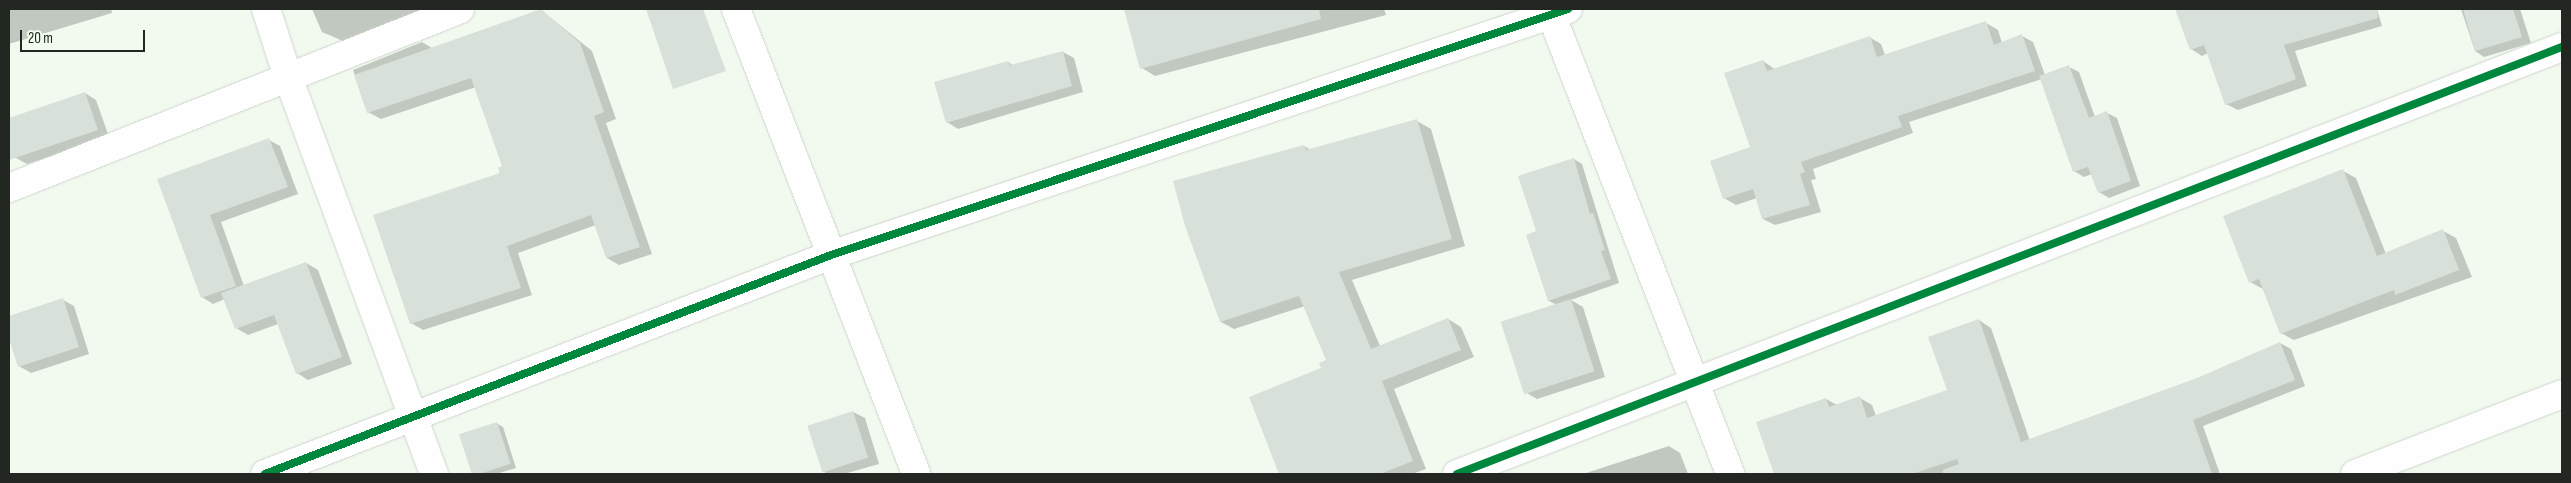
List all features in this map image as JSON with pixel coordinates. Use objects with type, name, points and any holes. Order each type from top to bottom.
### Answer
[{"type":"street","points":[[266,9],[288,77],[434,474]]},
{"type":"street","points":[[9,188],[460,9]]},
{"type":"street","points":[[742,10],[832,256],[916,474]]},
{"type":"street","points":[[265,474],[832,256],[1560,11],[1694,383],[1730,474]]},
{"type":"street","points":[[1457,474],[2562,47]]},
{"type":"street","points":[[2356,474],[2562,394]]},
{"type":"building","points":[[541,9],[580,43],[604,112],[594,116],[640,247],[606,258],[591,215],[507,246],[521,288],[410,324],[373,215],[500,173],[498,168],[502,166],[471,78],[367,113],[354,75]]},
{"type":"building","points":[[646,9],[703,9],[726,71],[673,89]]},
{"type":"building","points":[[1124,9],[1319,9],[1321,19],[1140,69]]},
{"type":"building","points":[[2175,9],[2377,9],[2378,18],[2284,45],[2296,79],[2225,105],[2204,45],[2190,50]]},
{"type":"building","points":[[2463,9],[2513,9],[2522,37],[2475,51]]},
{"type":"building","points":[[1986,21],[1994,45],[2022,34],[2035,71],[1898,116],[1902,127],[1801,162],[1805,172],[1800,174],[1810,205],[1762,219],[1753,189],[1723,199],[1710,161],[1750,147],[1724,73],[1763,60],[1767,71],[1870,36],[1877,57]]},
{"type":"building","points":[[1063,51],[1072,86],[946,123],[934,82],[1008,61],[1010,65]]},
{"type":"building","points":[[2069,65],[2089,118],[2107,111],[2131,181],[2098,193],[2088,167],[2073,172],[2039,76]]},
{"type":"building","points":[[85,92],[98,130],[9,160],[9,118]]},
{"type":"building","points":[[1417,119],[1452,239],[1339,272],[1371,349],[1448,318],[1461,350],[1382,381],[1413,461],[1380,474],[1279,474],[1249,397],[1321,368],[1319,363],[1326,360],[1299,296],[1220,322],[1185,226],[1173,181],[1304,145],[1306,150]]},
{"type":"building","points":[[269,138],[288,187],[210,215],[236,286],[201,298],[157,179]]},
{"type":"building","points":[[1574,158],[1590,214],[1593,213],[1605,250],[1601,251],[1611,279],[1548,301],[1526,235],[1536,231],[1518,176]]},
{"type":"building","points":[[2343,169],[2377,256],[2443,229],[2459,270],[2395,295],[2394,290],[2280,334],[2259,279],[2249,283],[2223,216]]},
{"type":"building","points":[[306,262],[342,357],[296,374],[274,315],[235,329],[221,293]]},
{"type":"building","points":[[63,298],[79,347],[18,367],[9,339],[9,316]]},
{"type":"building","points":[[1571,299],[1594,371],[1524,394],[1501,322]]},
{"type":"building","points":[[1979,319],[2021,442],[2197,378],[2280,342],[2295,380],[2193,420],[2212,474],[1943,474],[1943,470],[1959,464],[1957,459],[1912,474],[1774,474],[1756,422],[1826,398],[1829,407],[1860,396],[1867,418],[1947,390],[1928,337]]},
{"type":"building","points":[[853,411],[868,458],[822,472],[807,426]]},
{"type":"building","points":[[497,422],[511,464],[479,474],[472,474],[459,434]]},
{"type":"cycle path","points":[[265,474],[831,255],[1568,9]]},
{"type":"cycle path","points":[[1457,474],[2562,47]]}]
